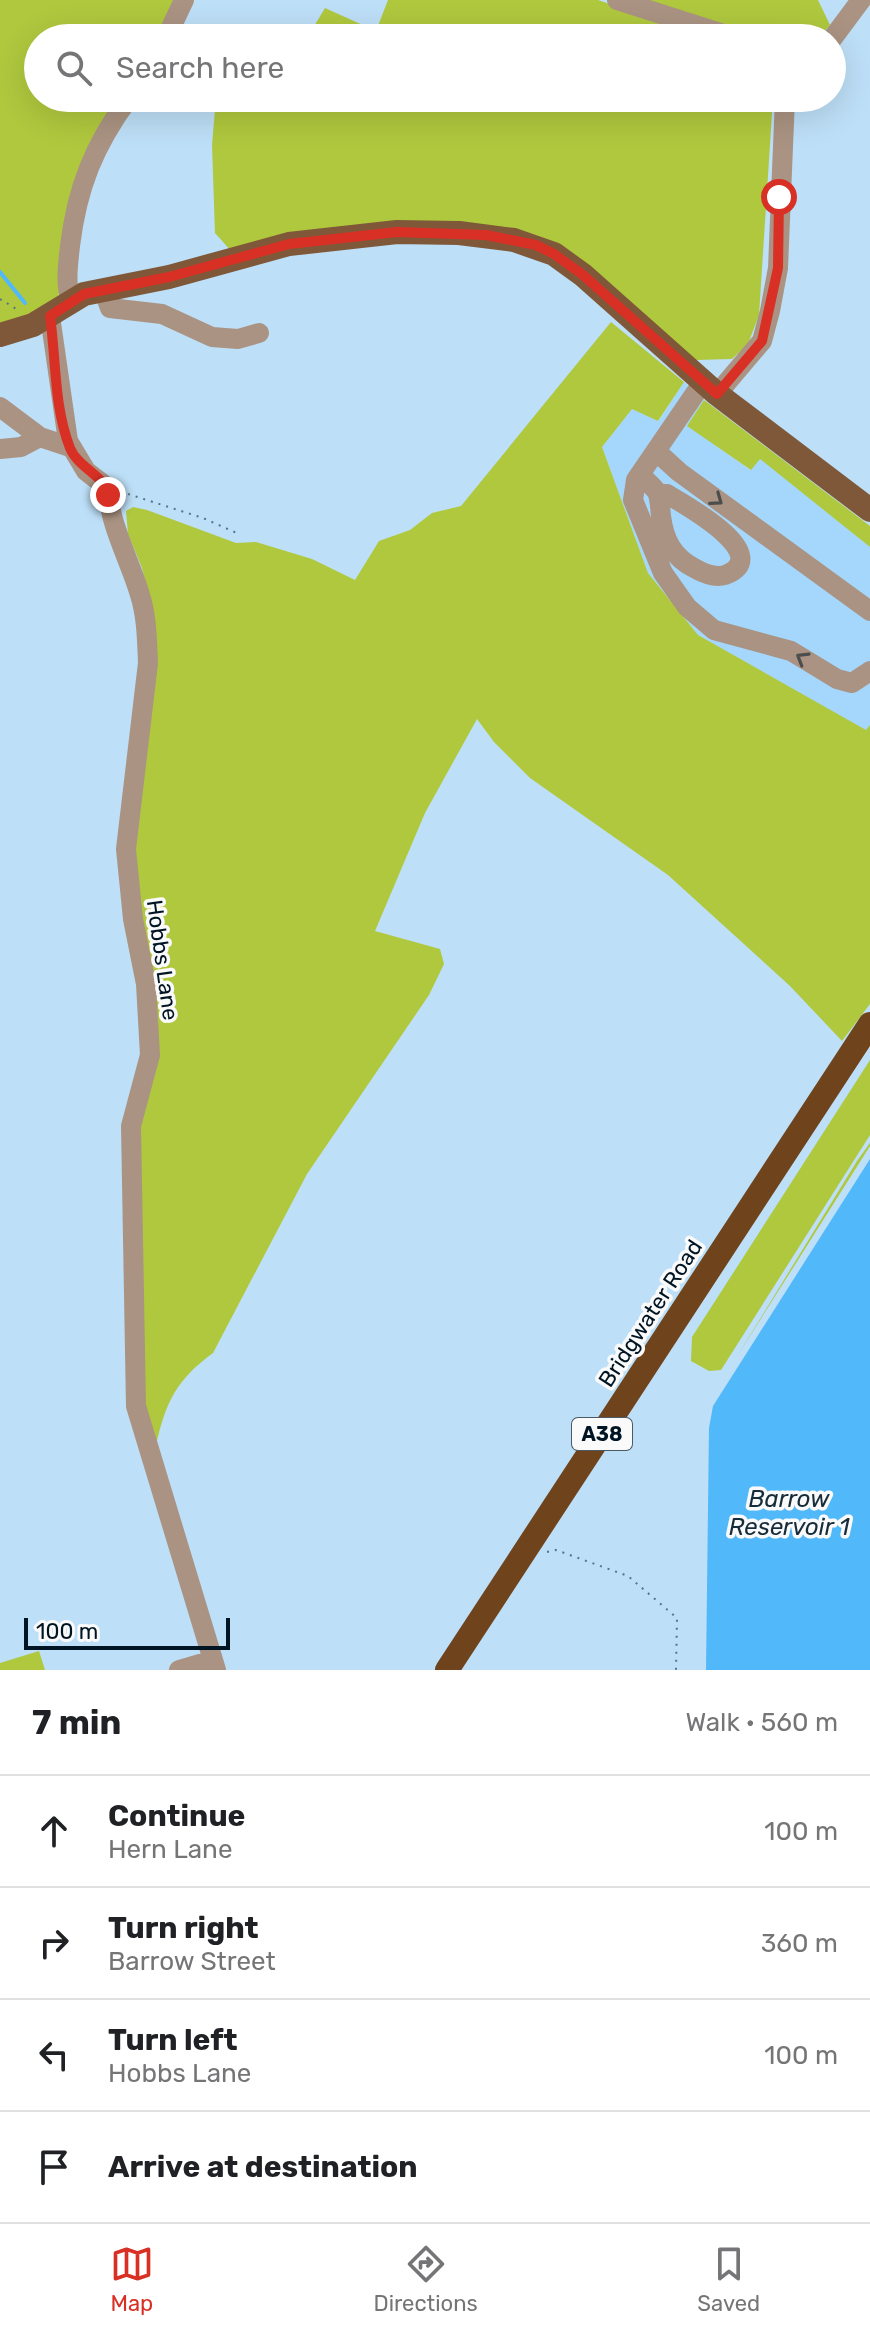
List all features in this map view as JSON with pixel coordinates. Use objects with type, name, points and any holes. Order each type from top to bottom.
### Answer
[{"type":"highway","name":"Bridgwater Road","points":[[447,1670],[870,1024]]},
{"type":"main road","points":[[0,335],[50,316],[71,301],[103,289],[169,277],[265,249],[318,239],[397,232],[486,235],[536,245],[583,275],[710,388],[870,510]]},
{"type":"street","points":[[173,24],[184,0]]},
{"type":"street","points":[[617,0],[692,24]]},
{"type":"street","points":[[843,24],[861,0]]},
{"type":"street","points":[[71,301],[67,287],[74,207],[83,175],[103,134],[119,112]]},
{"type":"street","points":[[786,112],[778,268],[762,341],[710,388],[656,451],[640,474],[633,500],[663,573],[696,615],[714,630],[791,651],[837,679],[852,683],[870,671]]},
{"type":"street","points":[[103,289],[110,308],[162,314],[212,337],[238,339],[259,333]]},
{"type":"street","points":[[50,316],[70,447],[86,471],[108,488]]},
{"type":"street","points":[[0,407],[40,437],[70,447]]},
{"type":"street","points":[[0,449],[21,447],[40,437]]},
{"type":"street","points":[[656,451],[679,472],[870,611]]},
{"type":"street","points":[[640,474],[658,494],[664,534],[682,562],[719,577],[732,572],[738,561],[736,543],[724,531],[667,494],[658,494]]},
{"type":"street","name":"Hobbs Lane","points":[[108,488],[110,507],[141,598],[148,663],[126,849],[131,906],[146,984],[150,1055],[131,1126],[136,1406],[215,1665]]},
{"type":"street","points":[[179,1670],[215,1665]]},
{"type":"path","points":[[108,488],[203,518],[239,534]]},
{"type":"path","points":[[523,1557],[556,1550],[628,1576],[677,1618],[676,1670]]},
{"type":"shaded area","points":[[684,382],[704,400],[688,426],[750,470],[760,458],[870,547],[870,725],[866,731],[698,635],[648,573],[602,447],[632,409],[659,421]]},
{"type":"green space","points":[[0,0],[178,0],[166,24],[24,24],[24,112],[113,112],[99,132],[57,301],[0,328]]},
{"type":"green space","points":[[388,0],[598,0],[670,24],[379,24]]},
{"type":"green space","points":[[631,0],[818,0],[830,24],[718,24]]},
{"type":"green space","points":[[325,8],[360,24],[315,24]]},
{"type":"green space","points":[[215,112],[772,112],[759,315],[748,344],[732,359],[696,360],[501,230],[232,252],[215,233],[212,145]]},
{"type":"green space","points":[[611,322],[684,382],[658,421],[632,409],[602,447],[648,573],[698,635],[866,730],[870,725],[870,1004],[842,1041],[790,986],[668,875],[530,778],[494,742],[477,719],[425,813],[375,931],[440,949],[444,964],[429,995],[307,1174],[213,1353],[190,1373],[174,1393],[156,1445],[141,1394],[140,1124],[155,1070],[136,894],[136,831],[153,612],[142,568],[128,534],[126,511],[133,507],[147,510],[236,543],[256,542],[312,559],[355,580],[379,541],[410,530],[432,513],[461,506]]},
{"type":"green space","points":[[704,400],[870,526],[870,547],[760,459],[751,470],[687,426]]},
{"type":"green space","points":[[870,1060],[870,1135],[721,1370],[709,1371],[691,1361],[692,1337]]},
{"type":"green space","points":[[870,1143],[870,1146],[736,1358],[857,1161]]},
{"type":"green space","points":[[39,1651],[45,1670],[0,1670],[0,1663]]},
{"type":"water","name":"Barrow Reservoir 1","points":[[870,1159],[870,1670],[706,1670],[709,1428],[713,1406]]},
{"type":"waterway","points":[[0,272],[25,303]]},
{"type":"route","points":[[108,495],[108,488],[98,477],[86,471],[74,456],[68,441],[52,348],[50,316],[84,294],[169,277],[265,249],[318,239],[397,232],[486,235],[536,245],[554,254],[583,275],[717,394],[762,341],[778,268],[779,197]]}]
